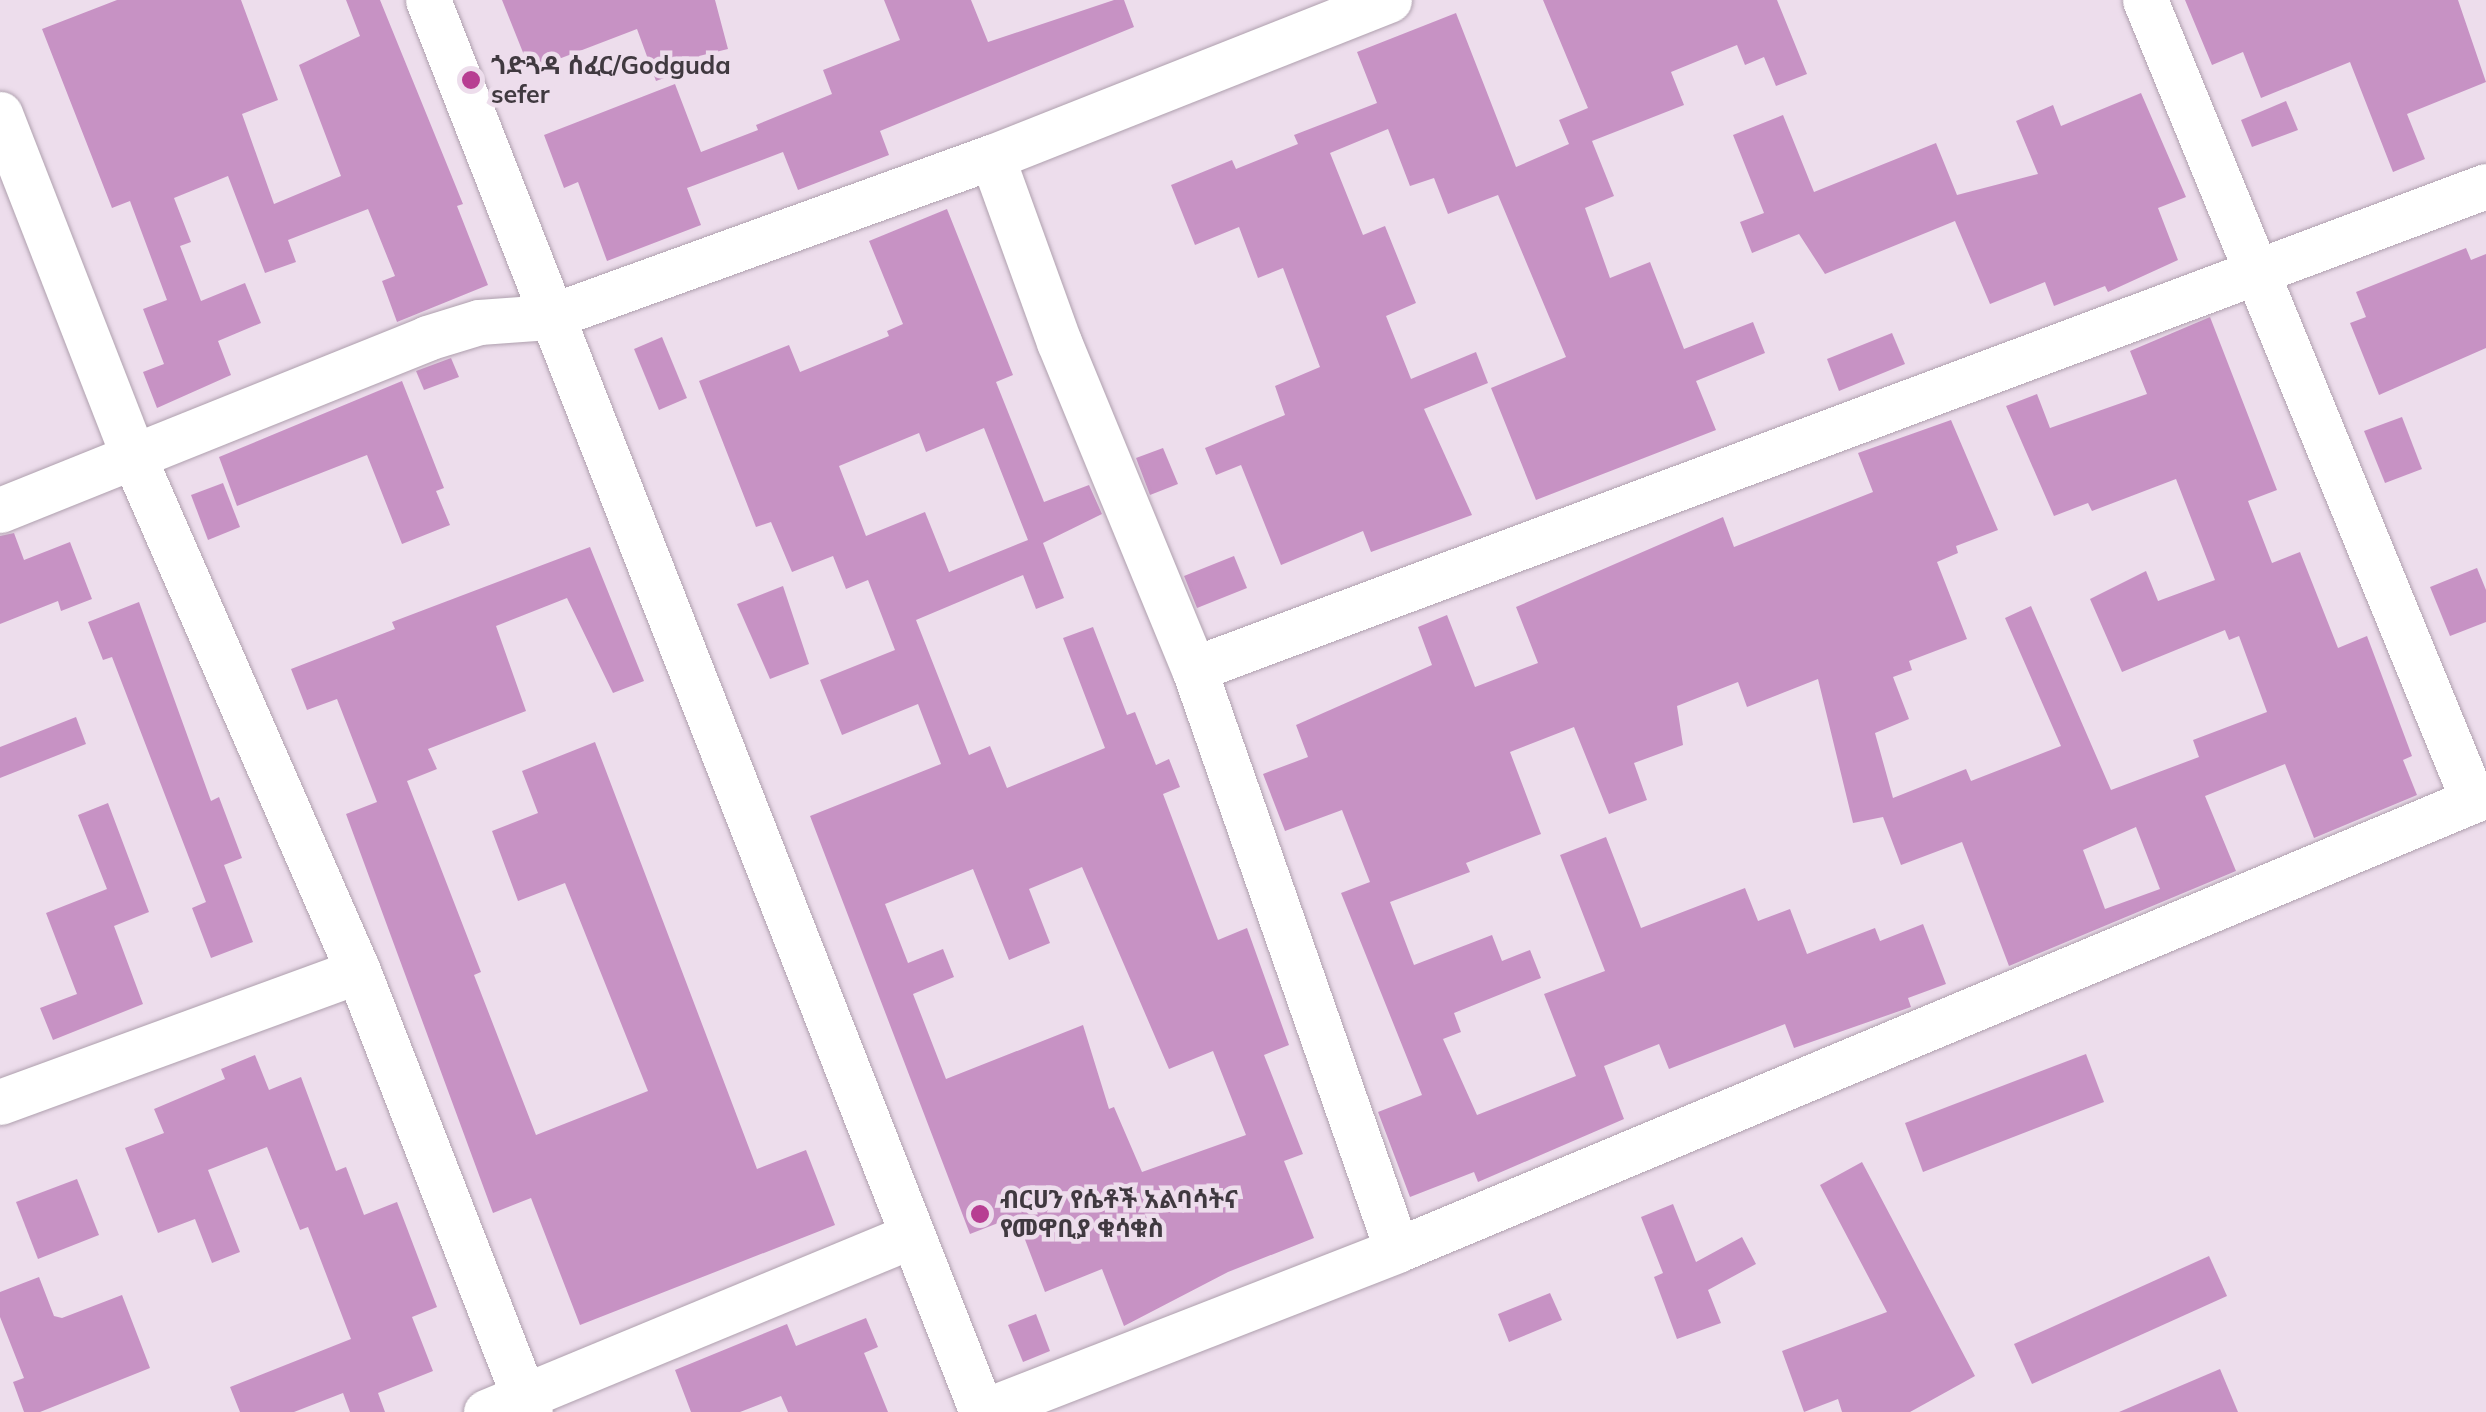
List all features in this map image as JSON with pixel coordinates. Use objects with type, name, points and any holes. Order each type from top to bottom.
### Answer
[{"type":"street","points":[[428,0],[909,1237],[982,1412],[1397,1250],[2480,798],[2145,0]]},
{"type":"street","points":[[0,510],[426,338],[479,322],[549,317],[992,157],[1389,0]]},
{"type":"street","points":[[0,114],[134,458],[358,971],[513,1407],[909,1237]]},
{"type":"street","points":[[992,157],[1059,342],[1194,669],[1397,1250]]},
{"type":"street","points":[[1194,669],[2486,186]]},
{"type":"street","points":[[0,1102],[358,971]]},
{"type":"building","points":[[117,0],[241,0],[278,100],[242,114],[274,204],[341,176],[299,65],[360,36],[346,0],[380,0],[463,204],[457,206],[488,285],[397,322],[382,281],[395,276],[368,209],[288,240],[296,262],[265,273],[228,176],[174,198],[191,242],[180,246],[201,301],[245,283],[261,323],[218,341],[231,375],[157,408],[143,372],[164,364],[143,309],[167,300],[130,201],[112,208],[42,29]]},
{"type":"building","points":[[502,0],[715,0],[728,49],[699,56],[702,64],[656,81],[637,29],[530,70]]},
{"type":"building","points":[[884,0],[971,0],[988,42],[1114,0],[1124,0],[1134,27],[880,131],[889,155],[798,190],[783,152],[687,188],[701,225],[607,261],[578,182],[564,188],[544,135],[675,84],[701,152],[758,130],[756,125],[832,94],[823,70],[900,40]]},
{"type":"building","points":[[1543,0],[1777,0],[1807,74],[1776,86],[1764,57],[1745,65],[1737,45],[1671,72],[1684,105],[1592,141],[1614,196],[1585,208],[1610,278],[1650,262],[1684,349],[1753,322],[1765,353],[1696,381],[1716,430],[1536,500],[1491,388],[1566,357],[1498,195],[1448,214],[1434,178],[1410,186],[1388,129],[1330,153],[1363,235],[1385,226],[1416,303],[1386,316],[1411,379],[1476,352],[1488,383],[1424,409],[1472,515],[1371,552],[1363,531],[1281,565],[1241,465],[1216,475],[1205,448],[1285,415],[1275,386],[1320,367],[1283,268],[1258,278],[1239,227],[1195,245],[1171,185],[1232,160],[1236,169],[1298,144],[1294,135],[1377,103],[1357,52],[1456,13],[1516,167],[1569,144],[1559,120],[1588,108]]},
{"type":"building","points":[[2185,0],[2458,0],[2486,82],[2407,114],[2425,159],[2393,172],[2350,62],[2261,98],[2243,52],[2212,65]]},
{"type":"building","points":[[2141,93],[2186,197],[2158,208],[2178,260],[2108,292],[2105,286],[2054,306],[2045,282],[1990,304],[1955,221],[1825,274],[1799,234],[1752,253],[1740,222],[1764,213],[1733,135],[1783,115],[1814,192],[1936,143],[1957,195],[2038,174],[2016,121],[2053,105],[2061,126]]},
{"type":"building","points":[[2286,101],[2298,130],[2252,147],[2241,120]]},
{"type":"building","points":[[947,209],[1013,375],[996,382],[1044,502],[1089,485],[1102,514],[1043,543],[1064,598],[1036,609],[1023,575],[916,620],[969,755],[990,746],[1007,788],[1105,748],[1063,638],[1093,627],[1127,715],[1135,712],[1156,765],[1169,759],[1180,787],[1163,794],[1218,940],[1247,928],[1289,1045],[1264,1055],[1303,1154],[1284,1161],[1314,1238],[1228,1272],[1124,1326],[1102,1269],[1045,1292],[1016,1216],[970,1234],[810,816],[941,764],[918,704],[842,735],[820,680],[895,650],[868,580],[846,589],[833,556],[792,572],[771,522],[756,527],[699,381],[789,345],[800,372],[889,336],[887,331],[903,324],[869,241]],"holes":[[[984,428],[1028,540],[949,572],[925,512],[866,536],[839,466],[919,433],[926,452]],[[1082,867],[1169,1069],[1213,1051],[1246,1135],[1142,1172],[1114,1107],[1109,1109],[1083,1025],[946,1079],[913,994],[954,977],[943,949],[908,963],[885,904],[973,869],[1009,960],[1050,943],[1029,889]]]},
{"type":"building","points":[[2466,248],[2471,260],[2486,254],[2486,348],[2379,395],[2350,323],[2366,317],[2356,292]]},
{"type":"building","points":[[2210,317],[2277,490],[2248,501],[2272,563],[2300,552],[2338,648],[2367,636],[2412,756],[2403,760],[2417,795],[2314,838],[2285,764],[2205,796],[2236,871],[2009,966],[1962,842],[1901,865],[1883,817],[1853,823],[1818,679],[1747,707],[1738,682],[1677,706],[1683,745],[1634,763],[1647,800],[1609,814],[1574,727],[1510,752],[1541,834],[1466,863],[1470,872],[1390,902],[1414,965],[1492,935],[1502,961],[1530,950],[1541,978],[1454,1013],[1461,1032],[1443,1039],[1477,1115],[1576,1076],[1544,994],[1605,971],[1560,855],[1606,837],[1641,928],[1745,888],[1758,921],[1790,909],[1807,954],[1875,928],[1880,941],[1923,924],[1946,984],[1908,998],[1911,1007],[1794,1048],[1785,1024],[1669,1069],[1659,1044],[1604,1066],[1624,1119],[1478,1182],[1474,1172],[1410,1197],[1378,1112],[1422,1095],[1341,893],[1370,882],[1342,810],[1285,831],[1263,774],[1308,757],[1296,725],[1432,665],[1418,627],[1447,615],[1475,687],[1538,663],[1516,607],[1723,517],[1734,547],[1873,492],[1858,453],[1951,420],[1998,530],[1956,546],[1958,553],[1937,562],[1967,639],[1909,661],[1912,670],[1893,677],[1909,719],[1875,733],[1893,798],[1966,769],[1971,781],[2061,746],[2005,618],[2031,606],[2111,790],[2199,757],[2193,740],[2267,712],[2239,636],[2229,640],[2225,630],[2122,672],[2090,599],[2146,571],[2158,601],[2215,580],[2176,479],[2092,511],[2088,503],[2054,516],[2006,406],[2037,394],[2050,428],[2147,394],[2130,351]],"holes":[[[2136,827],[2160,889],[2105,909],[2083,850]]]},
{"type":"building","points":[[1892,333],[1905,364],[1839,391],[1827,359]]},
{"type":"building","points":[[662,337],[687,398],[659,410],[634,349]]},
{"type":"building","points":[[451,358],[459,377],[424,390],[416,371]]},
{"type":"building","points":[[402,381],[444,488],[436,491],[450,525],[402,544],[367,455],[237,506],[219,457]]},
{"type":"building","points":[[2402,417],[2422,469],[2385,483],[2364,431]]},
{"type":"building","points":[[1163,448],[1178,484],[1150,495],[1136,458]]},
{"type":"building","points":[[223,483],[240,527],[208,540],[191,495]]},
{"type":"building","points":[[14,533],[24,560],[70,542],[92,599],[61,611],[58,601],[0,624],[0,536]]},
{"type":"building","points":[[590,547],[644,681],[613,693],[567,598],[496,626],[526,711],[428,749],[437,769],[407,781],[481,972],[474,975],[536,1135],[648,1091],[565,883],[518,901],[492,831],[538,813],[522,771],[595,742],[757,1169],[806,1150],[835,1225],[580,1325],[531,1198],[493,1213],[346,814],[377,802],[337,699],[307,710],[291,669],[395,629],[392,622]]},
{"type":"building","points":[[1234,556],[1247,588],[1197,608],[1184,576]]},
{"type":"building","points":[[2477,568],[2486,590],[2486,622],[2450,636],[2430,587]]},
{"type":"building","points":[[783,586],[809,664],[770,679],[737,604]]},
{"type":"building","points":[[139,602],[211,801],[219,797],[242,858],[224,865],[253,942],[211,958],[192,908],[206,902],[112,657],[103,660],[88,622]]},
{"type":"building","points":[[76,717],[86,744],[0,778],[0,747]]},
{"type":"building","points":[[108,803],[149,912],[114,926],[143,1004],[53,1040],[40,1008],[77,994],[46,913],[107,889],[78,815]]},
{"type":"building","points":[[2086,1054],[2104,1102],[1923,1172],[1905,1123]]},
{"type":"building","points":[[255,1055],[269,1090],[301,1077],[336,1171],[346,1167],[364,1215],[397,1202],[437,1307],[412,1317],[433,1371],[378,1393],[385,1412],[350,1412],[343,1393],[294,1412],[240,1412],[230,1387],[351,1339],[308,1227],[300,1230],[267,1147],[208,1170],[240,1252],[212,1263],[195,1219],[158,1233],[125,1148],[164,1133],[154,1109],[225,1079],[221,1069]]},
{"type":"building","points":[[1862,1162],[1975,1376],[1910,1412],[1842,1412],[1838,1399],[1804,1412],[1782,1351],[1887,1312],[1820,1185]]},
{"type":"building","points":[[77,1179],[99,1235],[38,1259],[16,1202]]},
{"type":"building","points":[[1673,1204],[1696,1262],[1742,1237],[1756,1264],[1708,1290],[1721,1323],[1677,1339],[1654,1277],[1663,1273],[1641,1217]]},
{"type":"building","points":[[2209,1256],[2227,1296],[2032,1384],[2014,1344]]},
{"type":"building","points":[[39,1277],[54,1316],[62,1318],[122,1295],[150,1368],[40,1412],[24,1412],[13,1382],[24,1378],[0,1317],[0,1292]]},
{"type":"building","points":[[1550,1293],[1562,1320],[1509,1342],[1498,1314]]},
{"type":"building","points":[[1036,1314],[1050,1351],[1023,1362],[1008,1325]]},
{"type":"building","points":[[866,1318],[878,1347],[864,1353],[888,1412],[788,1412],[781,1396],[740,1412],[691,1412],[675,1370],[787,1324],[796,1346]]},
{"type":"building","points":[[2220,1369],[2238,1412],[2119,1412]]},
{"type":"place","name":"ጎድጓዳ ሰፈር/Godguda sefer","points":[[471,80]]},
{"type":"place","name":"ብርሀን የሴቶች አልባሳትና የመዋቢያ ቁሳቁስ","points":[[980,1214]]}]
